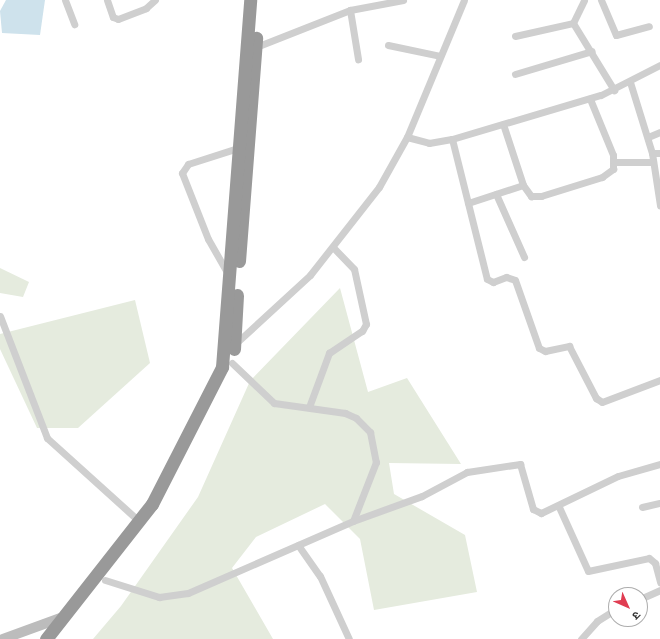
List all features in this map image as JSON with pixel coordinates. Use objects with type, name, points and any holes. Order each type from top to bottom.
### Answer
[{"type":"highway","points":[[46,639],[140,522],[164,485],[222,367],[250,0]]},
{"type":"highway","points":[[57,639],[160,509],[232,363],[259,0]]},
{"type":"street","points":[[66,0],[74,24]]},
{"type":"street","points":[[107,0],[113,17],[118,19],[146,8],[156,0]]},
{"type":"street","points":[[256,47],[350,10],[403,0]]},
{"type":"street","points":[[234,345],[295,291],[334,248],[379,187],[407,137],[464,0]]},
{"type":"street","points":[[573,23],[584,0]]},
{"type":"street","points":[[601,0],[616,35],[649,26]]},
{"type":"street","points":[[350,10],[358,59]]},
{"type":"street","points":[[515,36],[573,23]]},
{"type":"street","points":[[573,23],[592,50],[614,90]]},
{"type":"street","points":[[388,45],[440,56]]},
{"type":"street","points":[[515,74],[592,50]]},
{"type":"street","points":[[407,137],[429,144],[452,139],[614,90],[660,65]]},
{"type":"street","points":[[630,82],[652,153],[660,205]]},
{"type":"street","points":[[502,124],[523,185],[531,196],[541,196],[602,177],[613,169],[614,162],[590,98]]},
{"type":"street","points":[[648,137],[660,132]]},
{"type":"street","points":[[452,139],[487,279],[493,282],[506,277],[514,280],[542,351],[569,346],[596,398],[602,402],[660,380]]},
{"type":"street","points":[[229,275],[208,239],[182,173],[188,164],[238,148]]},
{"type":"street","points":[[652,153],[660,153]]},
{"type":"street","points":[[614,162],[653,162]]},
{"type":"street","points":[[468,203],[523,185]]},
{"type":"street","points":[[496,194],[524,257]]},
{"type":"street","points":[[309,407],[329,353],[362,331],[366,324],[354,269],[334,248]]},
{"type":"street","points":[[0,316],[47,438],[140,522]]},
{"type":"street","points":[[232,363],[269,400],[309,407],[356,418],[375,442],[376,462],[353,521]]},
{"type":"street","points":[[105,580],[142,593],[174,596],[211,585],[353,521],[422,496],[456,476],[513,462],[521,467],[535,512],[541,514],[559,508],[618,476],[660,464]]},
{"type":"street","points":[[642,507],[660,503]]},
{"type":"street","points":[[559,508],[588,571],[649,558],[654,563],[660,582]]},
{"type":"street","points":[[298,545],[320,576],[349,639]]},
{"type":"street","points":[[648,596],[660,590]]},
{"type":"street","points":[[652,594],[660,597]]},
{"type":"street","points":[[581,639],[597,621],[608,614]]},
{"type":"street","points":[[3,639],[66,616]]},
{"type":"shaded area","points":[[0,268],[29,282],[23,297],[0,293]]},
{"type":"shaded area","points":[[340,288],[368,392],[407,378],[461,464],[389,463],[394,494],[465,535],[477,592],[374,610],[360,539],[325,504],[256,537],[232,568],[273,639],[93,639],[121,606],[198,497],[250,381]]},
{"type":"shaded area","points":[[135,300],[150,363],[78,428],[37,428],[0,349],[0,334]]},
{"type":"water","points":[[6,0],[45,0],[40,35],[2,33],[0,11]]}]
